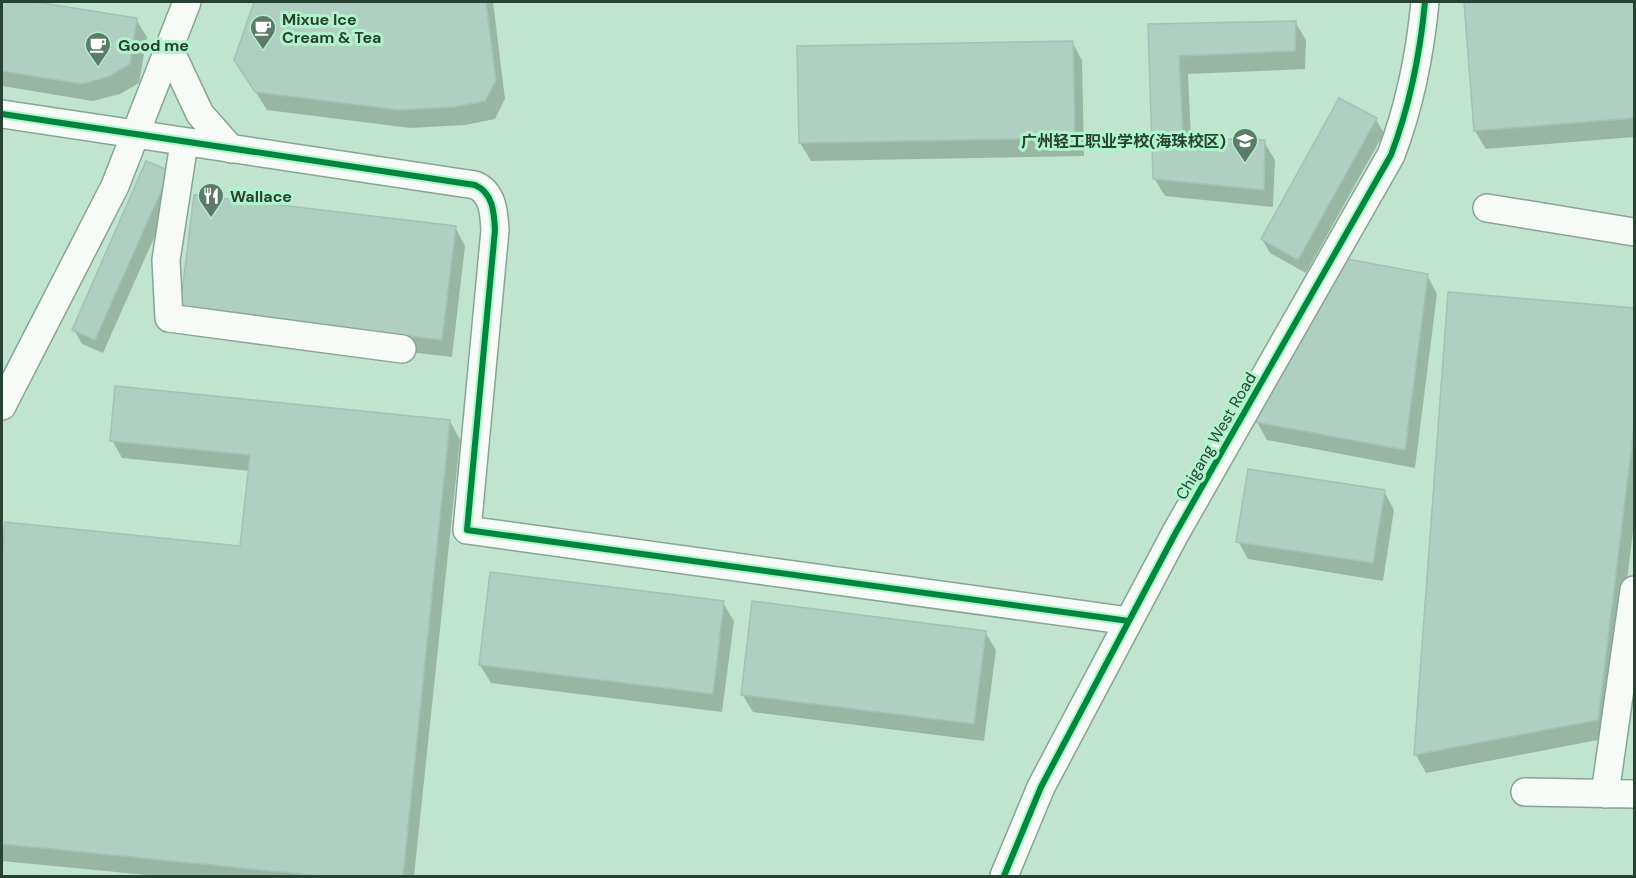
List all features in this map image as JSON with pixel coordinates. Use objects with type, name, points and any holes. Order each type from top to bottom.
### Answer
[{"type":"street","points":[[2,406],[115,186],[137,136],[187,2]]},
{"type":"street","name":"Chigang West Road","points":[[1004,876],[1041,788],[1175,534],[1391,155],[1407,114],[1420,51],[1425,2]]},
{"type":"street","points":[[169,48],[200,114],[231,149]]},
{"type":"street","points":[[2,114],[475,185],[487,194],[491,200],[495,230],[467,530],[1129,621]]},
{"type":"street","points":[[184,143],[166,260],[169,318],[402,349]]},
{"type":"street","points":[[1487,208],[1635,232]]},
{"type":"street","points":[[1605,794],[1634,599]]},
{"type":"street","points":[[1525,792],[1635,794]]},
{"type":"building","points":[[2,2],[36,2],[137,18],[130,64],[110,76],[82,84],[2,71]]},
{"type":"building","points":[[254,2],[486,2],[496,80],[485,101],[454,107],[399,110],[255,92],[234,60]]},
{"type":"building","points":[[1464,2],[1634,2],[1634,118],[1474,131]]},
{"type":"building","points":[[1296,21],[1295,51],[1179,56],[1183,138],[1265,140],[1264,190],[1153,179],[1148,24]]},
{"type":"building","points":[[1073,41],[1075,138],[799,143],[797,46]]},
{"type":"building","points":[[1339,98],[1377,118],[1298,260],[1261,239]]},
{"type":"building","points":[[146,161],[170,171],[95,340],[72,330]]},
{"type":"building","points":[[194,195],[456,226],[442,340],[180,309]]},
{"type":"building","points":[[1342,258],[1428,274],[1405,450],[1255,422]]},
{"type":"building","points":[[1448,292],[1634,308],[1634,427],[1598,720],[1414,755]]},
{"type":"building","points":[[115,386],[450,420],[403,876],[320,876],[2,844],[2,557],[5,522],[240,546],[250,455],[110,441]]},
{"type":"building","points":[[1248,469],[1385,490],[1373,563],[1236,542]]},
{"type":"building","points":[[490,572],[724,601],[713,694],[479,665]]},
{"type":"building","points":[[752,601],[986,631],[974,724],[741,695]]},
{"type":"cycle path","points":[[1004,876],[1041,787],[1175,534],[1391,155],[1413,80],[1425,2]]},
{"type":"cycle path","points":[[2,114],[475,185],[481,188],[489,198],[495,230],[467,530],[1129,621]]},
{"type":"place","name":"Mixue Ice Cream & Tea","points":[[263,51]]},
{"type":"place","name":"Good me","points":[[98,68]]},
{"type":"place","name":"广州轻工职业学校(海珠校区)","points":[[1245,164]]},
{"type":"place","name":"Wallace","points":[[211,219]]}]
